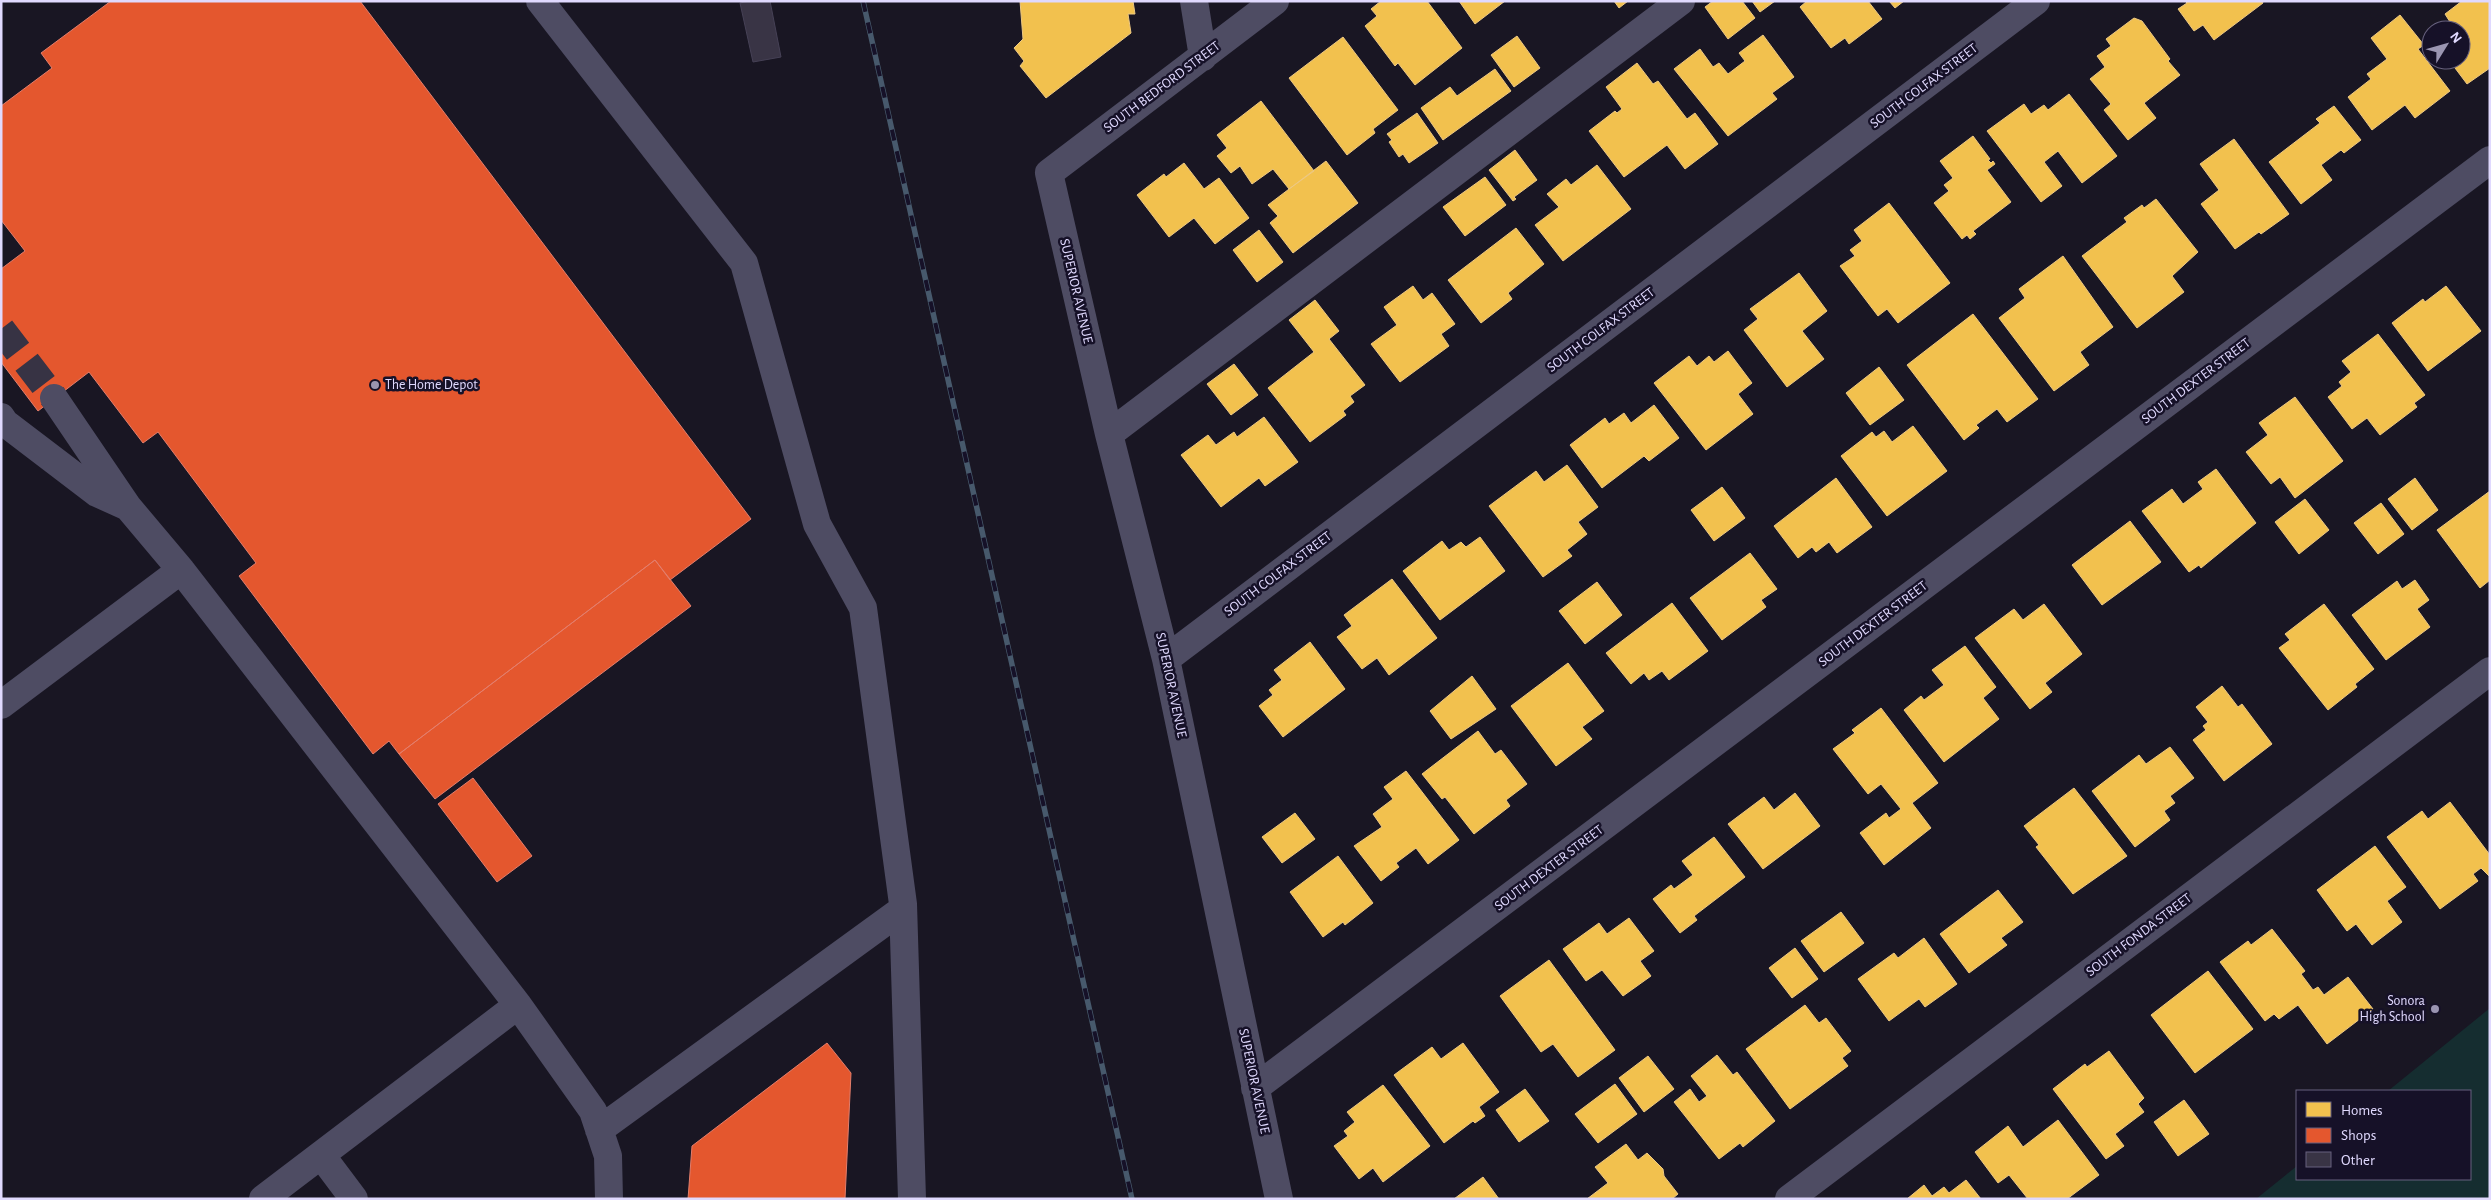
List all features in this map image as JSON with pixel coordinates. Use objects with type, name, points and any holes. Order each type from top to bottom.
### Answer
[{"type":"street","points":[[540,1],[744,263],[817,524],[863,608],[902,909],[912,1199]]},
{"type":"street","points":[[1194,1],[1203,57]]},
{"type":"street","name":"SOUTH BEDFORD STREET","points":[[1049,173],[1275,1]]},
{"type":"street","points":[[1109,434],[1681,1]]},
{"type":"street","name":"SOUTH COLFAX STREET","points":[[1166,659],[2036,1]]},
{"type":"street","name":"SOUTH DEXTER STREET","points":[[1255,1088],[2490,160]]},
{"type":"street","name":"SUPERIOR AVENUE","points":[[1049,173],[1109,434],[1166,659],[1279,1199]]},
{"type":"street","points":[[54,398],[128,507],[181,570],[518,1005],[592,1111],[608,1156],[608,1199]]},
{"type":"street","points":[[1,417],[5,423],[97,493],[128,507]]},
{"type":"street","points":[[1,705],[181,570]]},
{"type":"street","name":"SOUTH FONDA STREET","points":[[1789,1199],[2490,671]]},
{"type":"street","points":[[600,1130],[902,909]]},
{"type":"street","points":[[263,1199],[518,1005]]},
{"type":"street","points":[[321,1155],[354,1199]]},
{"type":"green space","points":[[2490,1008],[2490,1199],[2256,1199],[2296,1167],[2296,1180],[2471,1180],[2471,1090],[2389,1090]]},
{"type":"building: Homes","points":[[1020,1],[1133,1],[1135,14],[1128,14],[1131,33],[1046,98],[1020,66],[1024,61],[1014,48],[1023,39]]},
{"type":"building: Homes","points":[[1381,1],[1427,1],[1462,48],[1415,85],[1398,63],[1395,66],[1365,26],[1377,16],[1371,9]]},
{"type":"building: Homes","points":[[1459,1],[1505,1],[1475,24]]},
{"type":"building: Homes","points":[[1614,1],[1628,1],[1619,8]]},
{"type":"building: Homes","points":[[1713,1],[1742,1],[1755,18],[1728,39],[1705,7]]},
{"type":"building: Homes","points":[[1752,1],[1775,1],[1760,12]]},
{"type":"building: Homes","points":[[1807,1],[1868,1],[1882,19],[1849,44],[1845,38],[1831,48],[1800,7]]},
{"type":"building: Homes","points":[[1889,1],[1904,1],[1895,8]]},
{"type":"building: Homes","points":[[2185,1],[2262,1],[2263,3],[2214,40],[2203,25],[2194,31],[2178,9],[2187,3]]},
{"type":"building: Homes","points":[[2462,1],[2490,1],[2490,68],[2467,84],[2456,70],[2471,70],[2471,20],[2449,20],[2445,14]]},
{"type":"building: Homes","points":[[2400,15],[2421,41],[2421,47],[2418,49],[2421,53],[2421,70],[2434,70],[2450,91],[2415,118],[2405,105],[2372,130],[2348,97],[2371,79],[2367,74],[2387,59],[2371,38]]},
{"type":"building: Homes","points":[[2134,18],[2142,21],[2170,59],[2168,61],[2180,75],[2144,103],[2156,118],[2128,140],[2104,110],[2111,104],[2090,79],[2105,67],[2097,56],[2111,46],[2106,39]]},
{"type":"building: Homes","points":[[1763,35],[1794,77],[1772,93],[1777,99],[1728,136],[1674,69],[1700,49],[1713,67],[1719,63],[1728,74],[1745,61],[1739,53]]},
{"type":"building: Homes","points":[[1517,36],[1540,68],[1514,87],[1491,55]]},
{"type":"building: Homes","points":[[1343,37],[1398,110],[1373,129],[1375,133],[1347,155],[1289,78]]},
{"type":"building: Homes","points":[[1637,63],[1653,84],[1658,81],[1687,119],[1695,113],[1718,144],[1685,169],[1667,145],[1624,177],[1589,131],[1615,111],[1617,113],[1622,109],[1606,87]]},
{"type":"building: Homes","points":[[1495,69],[1511,91],[1443,140],[1421,108],[1450,87],[1457,96]]},
{"type":"building: Homes","points":[[2069,94],[2117,156],[2082,183],[2058,151],[2044,162],[2062,186],[2041,202],[1987,131],[2024,104],[2031,114],[2044,105],[2048,110]]},
{"type":"building: Homes","points":[[1261,101],[1314,171],[1289,189],[1273,169],[1252,184],[1240,166],[1231,173],[1217,156],[1227,148],[1217,135]]},
{"type":"building: Homes","points":[[2334,106],[2361,140],[2344,153],[2341,150],[2321,165],[2332,180],[2301,204],[2269,162],[2320,123],[2316,119]]},
{"type":"building: Homes","points":[[1417,113],[1438,143],[1409,163],[1403,154],[1399,157],[1389,142],[1392,140],[1387,134]]},
{"type":"building: Homes","points":[[1973,136],[1990,159],[1988,160],[1991,163],[1993,161],[1995,164],[1987,170],[2011,202],[1973,231],[1976,234],[1970,239],[1967,235],[1962,239],[1934,203],[1949,191],[1944,185],[1953,178],[1940,161]]},
{"type":"building: Homes","points":[[2234,139],[2289,214],[2261,234],[2259,232],[2235,249],[2201,204],[2219,190],[2200,164]]},
{"type":"building: Homes","points":[[1515,150],[1537,180],[1514,197],[1516,199],[1513,201],[1489,170]]},
{"type":"building: Homes","points":[[1326,161],[1358,203],[1293,253],[1270,223],[1278,216],[1268,205]]},
{"type":"building: Homes","points":[[1184,163],[1204,189],[1219,178],[1249,218],[1215,244],[1194,218],[1169,237],[1137,195],[1164,174],[1166,177]]},
{"type":"building: Homes","points":[[1597,165],[1631,209],[1563,261],[1535,225],[1559,207],[1547,194],[1566,179],[1571,185]]},
{"type":"building: Homes","points":[[1485,177],[1506,205],[1465,236],[1443,207]]},
{"type":"building: Homes","points":[[2156,199],[2198,252],[2172,276],[2184,292],[2137,328],[2082,256],[2127,222],[2124,218],[2142,205],[2144,208]]},
{"type":"building: Homes","points":[[1889,203],[1950,283],[1898,323],[1887,309],[1878,316],[1840,266],[1855,256],[1850,250],[1862,241],[1854,230]]},
{"type":"building: Homes","points":[[1516,228],[1544,264],[1508,293],[1512,299],[1481,323],[1448,280]]},
{"type":"building: Homes","points":[[1259,230],[1283,262],[1257,282],[1233,250]]},
{"type":"building: Homes","points":[[2063,256],[2113,327],[2080,352],[2089,365],[2054,391],[1999,318],[2025,298],[2019,289]]},
{"type":"building: Homes","points":[[1799,273],[1827,311],[1802,331],[1824,359],[1787,387],[1744,330],[1758,319],[1750,309]]},
{"type":"building: Homes","points":[[1413,286],[1423,300],[1432,293],[1455,324],[1441,334],[1449,346],[1400,382],[1371,344],[1397,325],[1384,307]]},
{"type":"building: Homes","points":[[2446,286],[2481,331],[2428,371],[2392,323],[2423,299],[2425,302]]},
{"type":"building: Homes","points":[[1315,300],[1339,331],[1329,339],[1365,385],[1350,396],[1354,402],[1343,411],[1346,415],[1310,442],[1268,388],[1314,352],[1289,320]]},
{"type":"building: Homes","points":[[1973,314],[2038,399],[2007,422],[1997,409],[1976,425],[1979,428],[1964,440],[1907,365]]},
{"type":"building: Homes","points":[[2378,334],[2425,395],[2414,403],[2417,407],[2380,435],[2367,418],[2352,429],[2328,397],[2342,386],[2339,382],[2351,372],[2342,361]]},
{"type":"building: Homes","points":[[1728,351],[1752,383],[1738,394],[1753,414],[1706,450],[1654,383],[1689,356],[1697,366],[1709,356],[1714,362]]},
{"type":"building: Homes","points":[[1234,364],[1258,395],[1231,415],[1207,384]]},
{"type":"building: Homes","points":[[1879,367],[1904,400],[1870,425],[1846,393]]},
{"type":"building: Homes","points":[[2295,397],[2343,461],[2295,498],[2280,477],[2271,484],[2246,452],[2268,435],[2259,423]]},
{"type":"building: Homes","points":[[1654,405],[1679,438],[1649,461],[1644,456],[1602,488],[1570,445],[1605,418],[1609,424],[1624,413],[1631,423]]},
{"type":"building: Homes","points":[[1264,417],[1298,462],[1265,486],[1259,478],[1221,507],[1181,455],[1208,435],[1216,445],[1234,432],[1237,437]]},
{"type":"building: Homes","points":[[1913,426],[1947,471],[1887,516],[1841,456],[1872,432],[1876,437],[1884,431],[1892,442]]},
{"type":"building: Homes","points":[[1567,465],[1598,507],[1578,522],[1587,534],[1567,550],[1572,556],[1543,577],[1489,506],[1536,471],[1544,482]]},
{"type":"building: Homes","points":[[2216,469],[2256,523],[2201,568],[2199,565],[2189,572],[2142,511],[2172,489],[2183,504],[2203,489],[2198,482]]},
{"type":"building: Homes","points":[[1836,478],[1872,527],[1837,553],[1829,542],[1816,552],[1812,547],[1798,558],[1774,526]]},
{"type":"building: Homes","points":[[2415,478],[2438,510],[2412,530],[2388,499]]},
{"type":"building: Homes","points":[[1722,487],[1745,518],[1714,541],[1691,510]]},
{"type":"building: Homes","points":[[2490,491],[2490,580],[2480,588],[2437,530]]},
{"type":"building: Homes","points":[[2305,499],[2329,530],[2299,554],[2275,522]]},
{"type":"building: Homes","points":[[2381,503],[2404,534],[2378,554],[2354,523]]},
{"type":"building: Homes","points":[[2130,521],[2161,562],[2102,605],[2072,565]]},
{"type":"building: Homes","points":[[1480,537],[1505,571],[1440,620],[1403,571],[1442,541],[1449,550],[1461,542],[1466,547]]},
{"type":"building: Homes","points":[[1750,553],[1777,589],[1761,600],[1766,607],[1722,640],[1690,598]]},
{"type":"building: Homes","points":[[1392,579],[1437,638],[1389,675],[1377,658],[1362,669],[1337,637],[1352,626],[1344,615]]},
{"type":"building: Homes","points":[[2415,580],[2429,600],[2417,609],[2430,627],[2386,660],[2352,615],[2397,581],[2402,589]]},
{"type":"building: Homes","points":[[1597,582],[1622,615],[1585,644],[1559,611]]},
{"type":"building: Homes","points":[[1672,603],[1708,651],[1669,680],[1662,671],[1649,680],[1644,673],[1631,684],[1606,653]]},
{"type":"building: Homes","points":[[2044,604],[2082,654],[2045,683],[2052,692],[2030,709],[1975,638],[2014,609],[2023,620]]},
{"type":"building: Homes","points":[[2324,604],[2374,669],[2355,684],[2357,687],[2328,710],[2279,648],[2290,640],[2285,634]]},
{"type":"building: Homes","points":[[1310,642],[1345,689],[1283,737],[1259,706],[1273,695],[1269,690],[1282,680],[1274,670]]},
{"type":"building: Homes","points":[[1965,646],[1996,687],[1983,698],[1999,719],[1944,762],[1904,710],[1921,696],[1924,700],[1944,685],[1932,670]]},
{"type":"building: Homes","points":[[1568,663],[1604,711],[1582,727],[1592,739],[1556,766],[1511,706]]},
{"type":"building: Homes","points":[[1472,676],[1496,709],[1451,739],[1430,711]]},
{"type":"building: Homes","points":[[2222,686],[2238,707],[2242,704],[2272,744],[2224,781],[2193,740],[2206,730],[2203,726],[2208,722],[2196,707]]},
{"type":"building: Homes","points":[[1881,708],[1938,783],[1912,803],[1931,828],[1884,865],[1860,833],[1886,813],[1889,818],[1901,809],[1881,784],[1868,794],[1833,749],[1855,733],[1852,730]]},
{"type":"building: Homes","points":[[1478,731],[1495,754],[1501,750],[1527,784],[1506,800],[1510,806],[1474,834],[1445,797],[1442,799],[1422,774]]},
{"type":"building: Homes","points":[[2170,747],[2194,778],[2170,796],[2175,803],[2164,811],[2170,820],[2135,847],[2092,791],[2139,755],[2146,764]]},
{"type":"building: Homes","points":[[1406,771],[1459,840],[1428,864],[1416,848],[1396,863],[1399,867],[1381,881],[1354,846],[1382,827],[1373,814],[1393,799],[1384,787]]},
{"type":"building: Homes","points":[[2074,788],[2127,856],[2073,894],[2036,847],[2039,845],[2024,826]]},
{"type":"building: Homes","points":[[1795,793],[1820,826],[1763,869],[1728,824],[1764,797],[1774,810]]},
{"type":"building: Homes","points":[[2450,802],[2490,855],[2490,877],[2481,868],[2473,874],[2478,881],[2440,909],[2387,837],[2422,811],[2428,819]]},
{"type":"building: Homes","points":[[1295,813],[1315,839],[1282,863],[1262,837]]},
{"type":"building: Homes","points":[[1714,837],[1745,877],[1694,916],[1697,920],[1680,933],[1653,899],[1671,885],[1674,889],[1693,875],[1682,861]]},
{"type":"building: Homes","points":[[2375,846],[2406,887],[2387,901],[2402,922],[2372,945],[2356,924],[2347,931],[2317,890]]},
{"type":"building: Homes","points":[[1338,856],[1373,903],[1345,925],[1343,922],[1323,937],[1290,892]]},
{"type":"building: Homes","points":[[1998,890],[2023,922],[2001,938],[2007,945],[1969,973],[1940,934]]},
{"type":"building: Homes","points":[[1841,912],[1864,943],[1824,972],[1801,941]]},
{"type":"building: Homes","points":[[1629,918],[1654,951],[1640,961],[1651,976],[1623,996],[1602,970],[1586,981],[1563,949],[1599,923],[1607,934]]},
{"type":"building: Homes","points":[[2272,929],[2305,971],[2301,974],[2313,990],[2318,987],[2324,995],[2348,977],[2373,1009],[2327,1044],[2298,1005],[2279,1019],[2274,1014],[2265,1021],[2220,962],[2248,941],[2251,945]]},
{"type":"building: Homes","points":[[1924,938],[1957,984],[1925,1007],[1919,999],[1889,1021],[1858,979],[1894,953],[1898,958]]},
{"type":"building: Homes","points":[[1795,948],[1818,979],[1792,998],[1769,968]]},
{"type":"building: Homes","points":[[1549,960],[1615,1050],[1578,1077],[1553,1044],[1541,1052],[1500,996]]},
{"type":"building: Homes","points":[[2208,971],[2253,1029],[2195,1073],[2151,1015]]},
{"type":"building: Homes","points":[[1805,1005],[1819,1023],[1826,1018],[1851,1051],[1842,1058],[1848,1066],[1790,1109],[1746,1049]]},
{"type":"building: Homes","points":[[1463,1043],[1499,1092],[1479,1107],[1485,1116],[1475,1123],[1473,1121],[1444,1143],[1394,1075],[1432,1047],[1441,1059]]},
{"type":"building: Homes","points":[[2109,1051],[2144,1098],[2138,1104],[2144,1112],[2115,1134],[2124,1146],[2106,1159],[2053,1089],[2085,1064],[2087,1067]]},
{"type":"building: Homes","points":[[1717,1055],[1733,1075],[1737,1072],[1775,1121],[1743,1147],[1740,1143],[1719,1159],[1674,1102],[1690,1089],[1699,1102],[1707,1096],[1691,1076]]},
{"type":"building: Homes","points":[[1648,1056],[1674,1089],[1644,1112],[1619,1078]]},
{"type":"building: Homes","points":[[1615,1084],[1637,1114],[1598,1143],[1575,1114]]},
{"type":"building: Homes","points":[[1383,1085],[1430,1146],[1383,1182],[1373,1168],[1359,1179],[1334,1146],[1348,1136],[1344,1131],[1355,1122],[1347,1112]]},
{"type":"building: Homes","points":[[1525,1089],[1549,1121],[1519,1142],[1496,1110]]},
{"type":"building: Homes","points":[[2184,1100],[2209,1134],[2178,1156],[2154,1122]]},
{"type":"building: Homes","points":[[2058,1120],[2099,1175],[2067,1199],[2028,1199],[2009,1175],[1998,1183],[1975,1152],[2008,1126],[2023,1147]]},
{"type":"building: Homes","points":[[1626,1144],[1638,1160],[1647,1153],[1663,1169],[1664,1176],[1678,1194],[1672,1199],[1587,1199],[1608,1183],[1595,1167]]},
{"type":"building: Homes","points":[[1483,1177],[1499,1199],[1454,1199]]},
{"type":"building: Homes","points":[[1966,1180],[1981,1199],[1907,1199],[1924,1185],[1932,1196],[1944,1187],[1949,1193]]},
{"type":"building: Shops","name":"The Home Depot","points":[[111,1],[360,1],[751,519],[670,580],[655,560],[399,754],[389,741],[373,754],[239,576],[256,563],[158,432],[143,443],[89,372],[38,411],[1,362],[1,269],[25,251],[1,220],[1,106],[52,68],[41,53]]},
{"type":"building: Shops","points":[[655,560],[691,606],[435,799],[399,754]]},
{"type":"building: Shops","points":[[473,778],[532,856],[497,882],[438,804]]},
{"type":"building: Shops","points":[[827,1043],[851,1073],[845,1199],[688,1199],[692,1146]]},
{"type":"building: Other","points":[[770,1],[781,57],[753,62],[740,3]]},
{"type":"tunnel","points":[[1,329],[54,398]]},
{"type":"railway","points":[[863,1],[1132,1199]]},
{"type":"place","name":"The Home Depot","points":[[375,385]]},
{"type":"place","name":"Sonora High School","points":[[2435,1009]]}]
